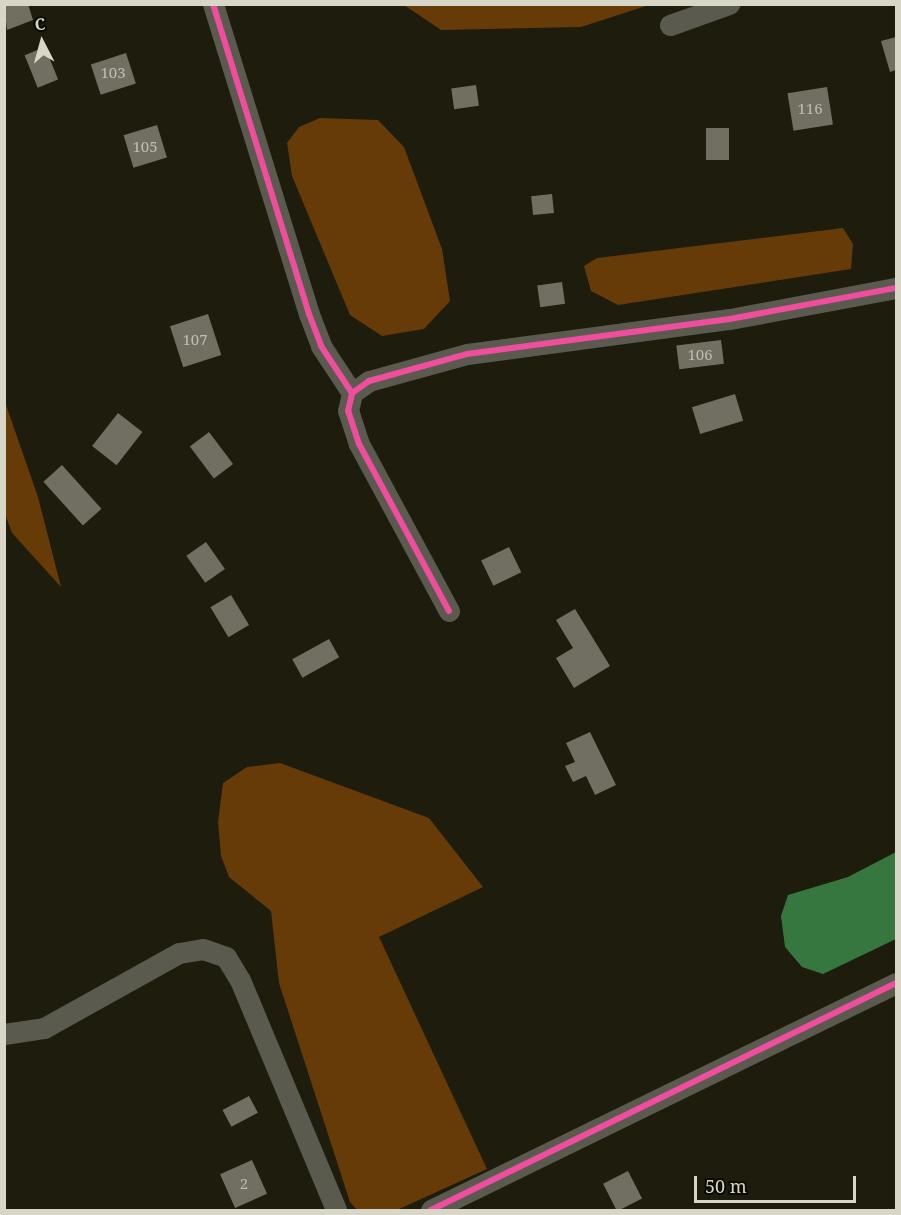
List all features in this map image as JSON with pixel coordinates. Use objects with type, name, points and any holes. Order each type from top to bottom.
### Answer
[{"type":"street","points":[[213,4],[309,314],[321,346],[352,393]]},
{"type":"street","points":[[670,25],[729,4]]},
{"type":"street","points":[[449,611],[359,444],[348,411],[352,393],[369,381],[467,354],[730,319],[897,288]]},
{"type":"street","points":[[4,1034],[44,1028],[179,953],[203,949],[226,957],[240,980],[336,1210]]},
{"type":"street","points":[[431,1210],[897,983]]},
{"type":"shaded area","points":[[404,5],[649,5],[581,27],[441,30]]},
{"type":"shaded area","points":[[320,118],[378,120],[404,147],[442,249],[450,301],[424,329],[382,336],[350,315],[292,176],[287,143],[299,127]]},
{"type":"shaded area","points":[[843,228],[853,244],[851,269],[618,305],[591,291],[584,266],[597,258]]},
{"type":"shaded area","points":[[5,402],[38,497],[61,587],[12,533],[5,514]]},
{"type":"shaded area","points":[[280,763],[429,818],[483,887],[379,937],[487,1169],[397,1210],[357,1210],[350,1202],[279,983],[271,911],[229,877],[221,856],[218,822],[223,783],[247,767]]},
{"type":"shaded area","points":[[896,852],[896,939],[823,974],[802,967],[785,947],[781,916],[788,895],[848,877]]},
{"type":"building","points":[[4,4],[28,4],[33,20],[7,30]]},
{"type":"building","points":[[896,37],[896,70],[890,72],[881,41]]},
{"type":"building","points":[[45,47],[58,79],[38,88],[25,55]]},
{"type":"building","points":[[126,53],[136,83],[101,95],[91,64]]},
{"type":"building","points":[[476,85],[479,106],[454,109],[451,88]]},
{"type":"building","points":[[827,87],[833,125],[793,131],[787,93]]},
{"type":"building","points":[[157,125],[167,158],[133,168],[124,135]]},
{"type":"building","points":[[706,128],[729,128],[729,160],[706,160]]},
{"type":"building","points":[[552,194],[554,213],[533,215],[531,196]]},
{"type":"building","points":[[562,282],[565,304],[540,307],[537,285]]},
{"type":"building","points":[[208,314],[221,355],[183,367],[170,326]]},
{"type":"building","points":[[721,340],[724,364],[679,369],[676,345]]},
{"type":"building","points":[[735,394],[743,421],[700,434],[692,407]]},
{"type":"building","points":[[118,413],[142,432],[117,465],[92,446]]},
{"type":"building","points":[[209,432],[233,464],[214,478],[190,446]]},
{"type":"building","points":[[62,465],[101,509],[83,526],[43,482]]},
{"type":"building","points":[[206,542],[225,569],[205,583],[186,556]]},
{"type":"building","points":[[509,547],[521,572],[493,586],[481,561]]},
{"type":"building","points":[[231,595],[249,625],[228,637],[210,607]]},
{"type":"building","points":[[575,609],[610,666],[574,688],[556,658],[573,648],[556,620]]},
{"type":"building","points":[[329,639],[339,657],[302,678],[292,659]]},
{"type":"building","points":[[590,732],[616,785],[595,795],[586,776],[573,782],[565,766],[575,762],[566,743]]},
{"type":"building","points":[[249,1096],[258,1113],[231,1127],[223,1110]]},
{"type":"building","points":[[252,1160],[267,1194],[235,1208],[220,1174]]},
{"type":"building","points":[[628,1171],[642,1199],[616,1210],[603,1184]]},
{"type":"cycle path","points":[[213,4],[309,314],[321,346],[352,393]]},
{"type":"cycle path","points":[[449,611],[359,444],[348,411],[352,393],[369,381],[467,354],[730,319],[896,288]]},
{"type":"cycle path","points":[[431,1210],[896,983]]}]
